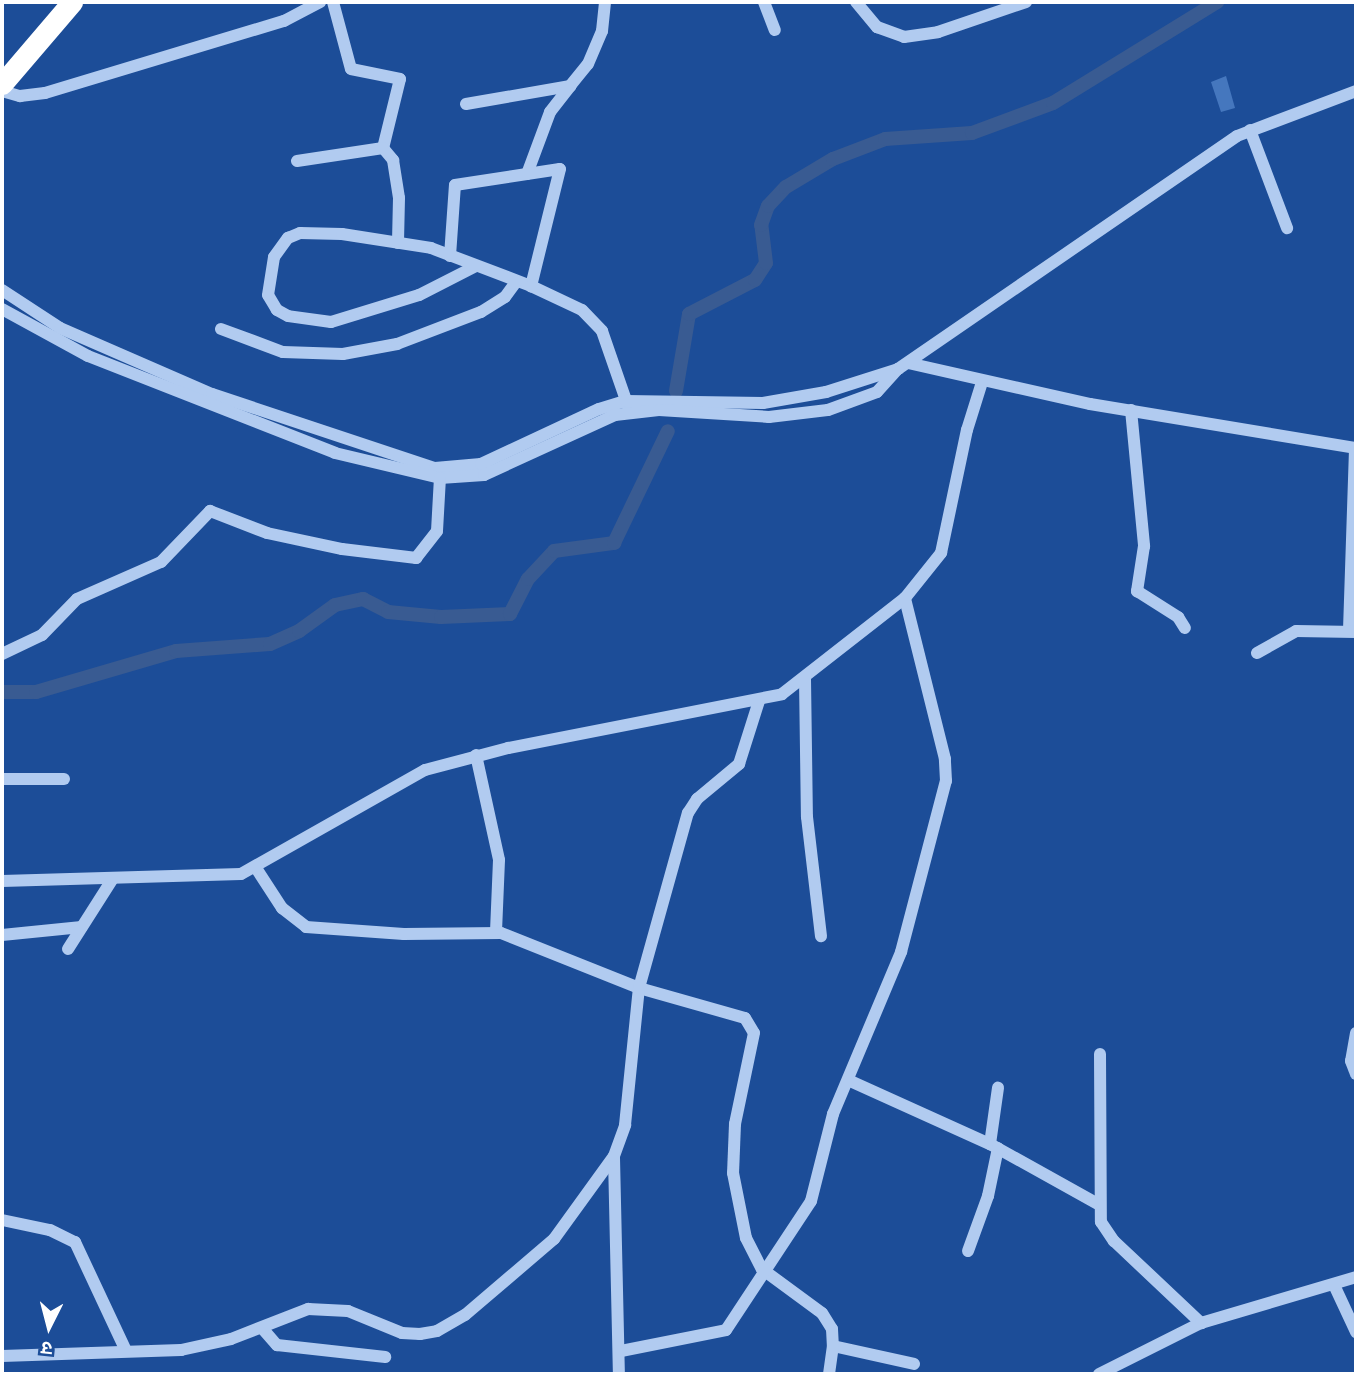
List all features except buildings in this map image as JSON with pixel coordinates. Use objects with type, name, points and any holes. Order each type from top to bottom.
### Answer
[{"type":"highway","points":[[2,84],[72,2]]},
{"type":"street","points":[[2,91],[20,96],[46,93],[284,21],[320,2]]},
{"type":"street","points":[[333,2],[351,69],[400,79],[383,148]]},
{"type":"street","points":[[527,174],[550,112],[588,64],[602,31],[605,2]]},
{"type":"street","points":[[764,2],[775,30]]},
{"type":"street","points":[[856,2],[877,27],[904,37],[938,32],[1026,2]]},
{"type":"street","points":[[466,104],[570,86]]},
{"type":"street","points":[[2,289],[60,328],[200,389],[407,462],[435,467],[481,464],[599,409],[763,403],[826,392],[903,366],[1250,130],[1356,91]]},
{"type":"street","points":[[1250,130],[1287,228]]},
{"type":"street","points":[[297,161],[383,148]]},
{"type":"street","points":[[383,148],[393,160],[399,198],[398,243]]},
{"type":"street","points":[[450,256],[456,185],[560,169],[531,286]]},
{"type":"street","points":[[476,266],[419,295],[331,322],[288,316],[270,302],[274,257],[288,238],[300,233],[342,234],[398,243],[450,256],[531,286],[596,322],[628,407]]},
{"type":"street","points":[[221,329],[283,352],[343,354],[397,344],[481,312],[505,297],[516,282]]},
{"type":"street","points":[[2,309],[88,356],[275,431],[393,470],[440,478],[498,471],[628,407]]},
{"type":"street","points":[[903,366],[1131,410],[1356,448],[1352,631],[1296,631],[1257,653]]},
{"type":"street","points":[[2,881],[225,877],[256,868],[394,785],[425,770],[476,755],[759,701],[804,680],[905,598],[941,553],[967,430],[982,382]]},
{"type":"street","points":[[1131,410],[1144,546],[1137,591],[1178,617],[1185,628]]},
{"type":"street","points":[[2,654],[42,635],[77,599],[161,562],[211,511],[267,533],[342,549],[416,558],[437,531],[440,478]]},
{"type":"street","points":[[621,1351],[726,1330],[762,1269],[811,1201],[824,1142],[901,952],[946,781],[945,759],[905,598]]},
{"type":"street","points":[[804,680],[807,817],[821,936]]},
{"type":"street","points":[[619,1374],[621,1351],[612,1203],[614,1156],[633,1077],[639,988],[688,813],[697,799],[739,764],[759,701]]},
{"type":"street","points":[[476,755],[499,860],[496,933]]},
{"type":"street","points":[[2,779],[64,779]]},
{"type":"street","points":[[256,868],[292,920],[306,927],[404,934],[496,933],[639,988],[745,1018],[751,1024],[752,1046],[735,1124],[733,1190],[746,1238],[762,1269],[822,1313],[832,1329],[833,1346],[829,1374]]},
{"type":"street","points":[[68,949],[112,880]]},
{"type":"street","points":[[2,934],[82,927]]},
{"type":"street","points":[[1356,1033],[1351,1061],[1356,1074]]},
{"type":"street","points":[[1100,1054],[1098,1204],[1101,1222],[1114,1241],[1201,1323]]},
{"type":"street","points":[[848,1080],[994,1146],[1098,1204]]},
{"type":"street","points":[[968,1251],[994,1146],[998,1088]]},
{"type":"street","points":[[2,1356],[181,1350],[262,1328],[289,1314],[328,1309],[366,1315],[402,1333],[438,1331],[466,1315],[554,1239],[614,1156]]},
{"type":"street","points":[[2,1220],[50,1230],[75,1242],[126,1351]]},
{"type":"street","points":[[1099,1374],[1201,1323],[1335,1287],[1356,1277]]},
{"type":"street","points":[[1335,1287],[1356,1332]]},
{"type":"street","points":[[262,1328],[277,1345],[385,1357]]},
{"type":"street","points":[[833,1346],[914,1364]]},
{"type":"waterway","points":[[676,391],[689,314],[755,280],[766,263],[761,225],[768,206],[786,187],[833,159],[885,139],[972,133],[1053,103],[1217,2]]},
{"type":"waterway","points":[[2,692],[36,692],[176,651],[270,644],[299,631],[335,605],[363,599],[388,612],[441,617],[510,614],[528,579],[554,551],[614,543],[668,431]]}]
